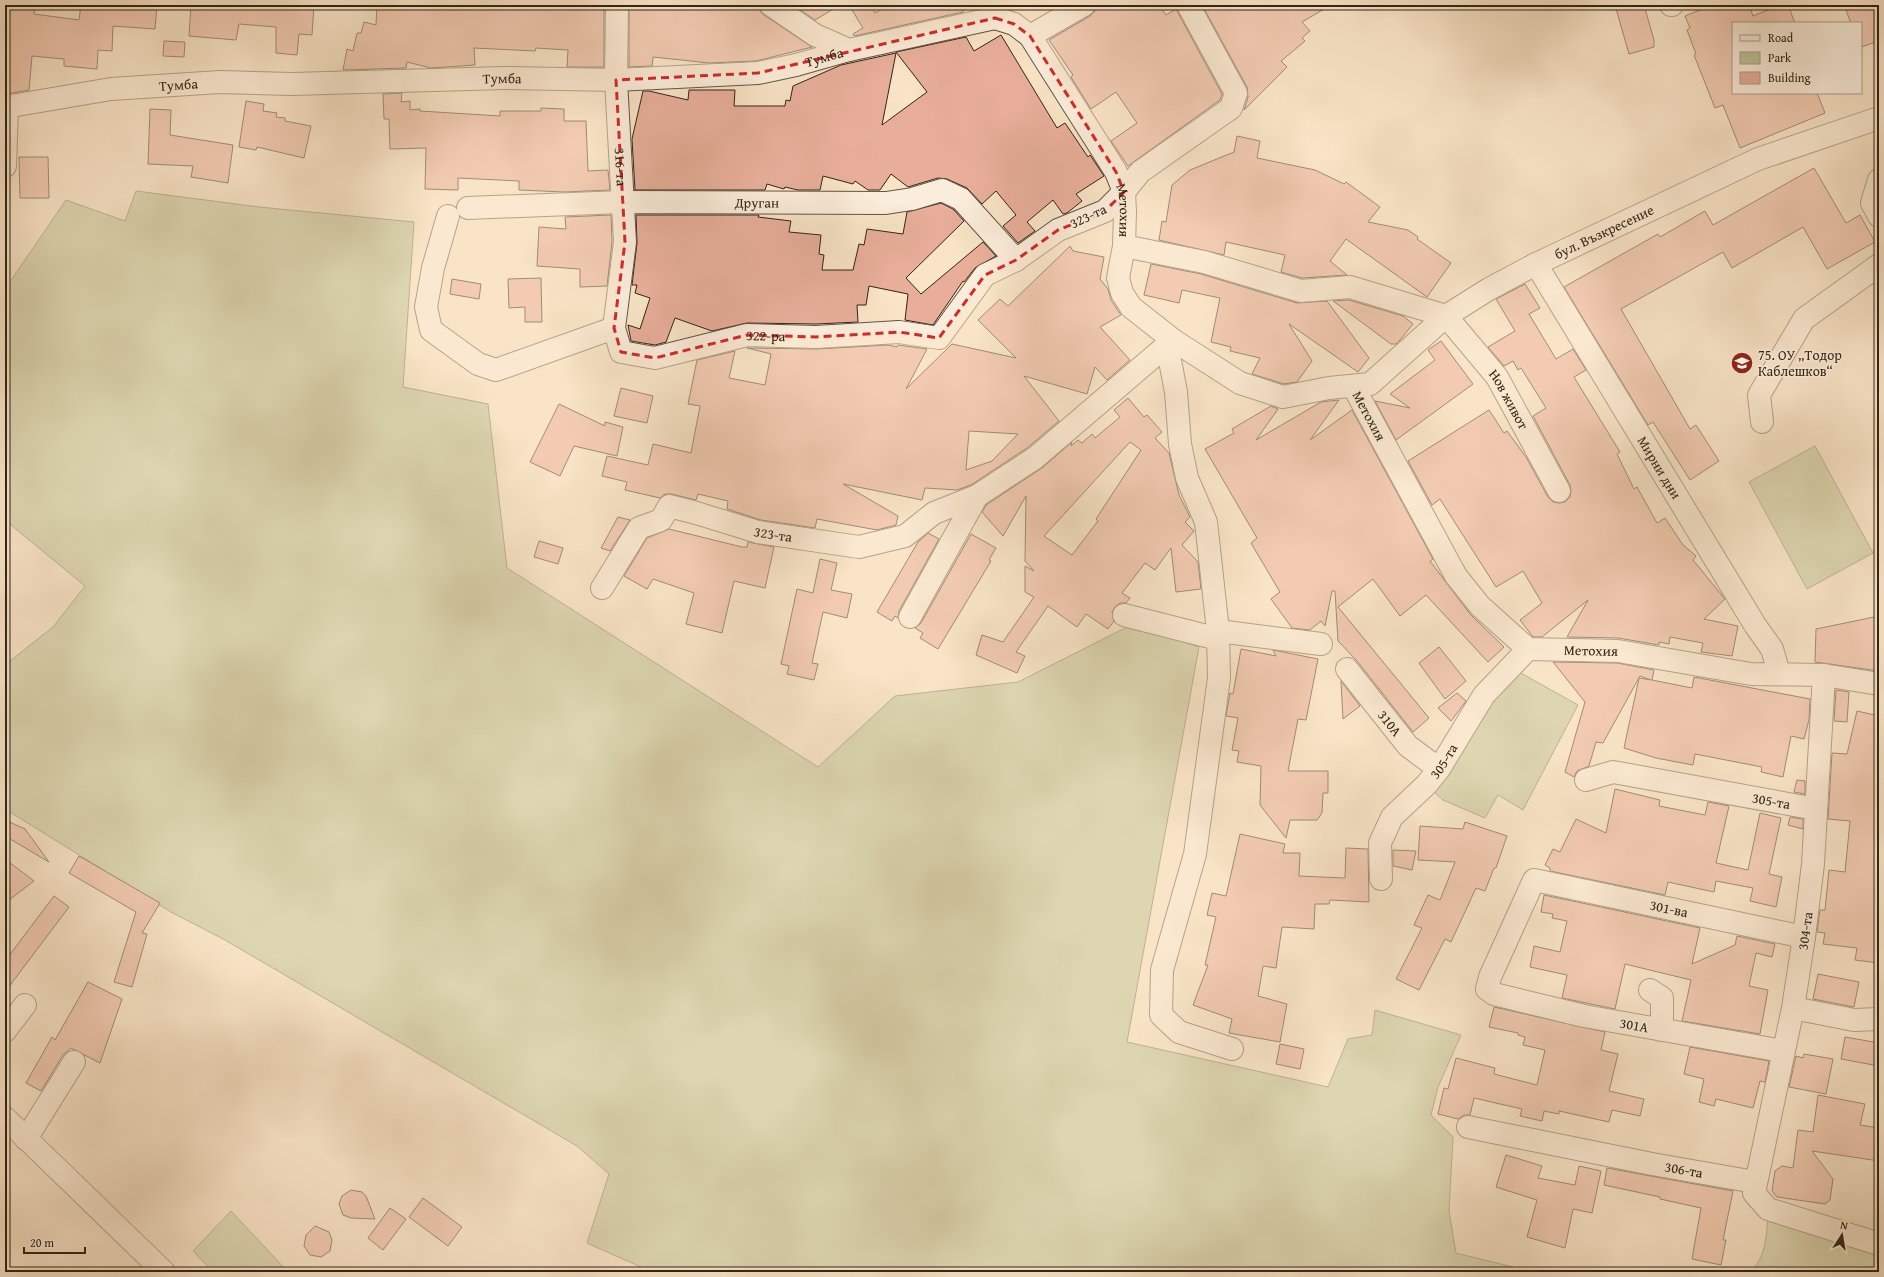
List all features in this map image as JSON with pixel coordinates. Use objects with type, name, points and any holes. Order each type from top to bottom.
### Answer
[{"type":"street","name":"316-та","points":[[614,328],[625,242],[616,80],[617,5]]},
{"type":"street","points":[[771,5],[815,35],[849,50]]},
{"type":"street","points":[[1030,36],[1084,5]]},
{"type":"street","name":"323-та","points":[[939,338],[985,275],[1016,260],[1058,230],[1105,211],[1124,192],[1140,172],[1231,108],[1236,93],[1188,5]]},
{"type":"street","name":"Тумба","points":[[6,107],[111,89],[220,82],[292,84],[504,78],[616,80],[758,73],[796,65],[993,12]]},
{"type":"street","name":"Метохия","points":[[993,12],[1014,24],[1030,36],[1116,172],[1124,192],[1124,246],[1118,278],[1122,293],[1131,307],[1170,343],[1240,383],[1283,396],[1329,388],[1354,386],[1456,576],[1480,606],[1528,649],[1618,651],[1751,674],[1779,673],[1824,676],[1879,684]]},
{"type":"street","points":[[5,166],[6,107]]},
{"type":"street","name":"бул. Възкресение","points":[[1354,386],[1370,384],[1446,316],[1489,289],[1536,264],[1758,159],[1879,118]]},
{"type":"street","points":[[1879,180],[1872,203],[1879,216]]},
{"type":"street","name":"Друган","points":[[468,208],[622,202],[886,203],[912,199],[942,190],[961,199],[1016,260]]},
{"type":"street","points":[[448,216],[434,268],[426,307],[431,330],[478,364],[496,370],[614,328]]},
{"type":"street","points":[[1124,246],[1204,262],[1301,291],[1350,287],[1446,316]]},
{"type":"street","name":"Мирни дни","points":[[1536,264],[1755,625],[1772,649],[1779,673]]},
{"type":"street","points":[[1762,422],[1759,395],[1804,319],[1879,265]]},
{"type":"street","name":"Нов живот","points":[[1446,316],[1497,377],[1559,491]]},
{"type":"street","name":"322-ра","points":[[614,328],[621,352],[655,358],[747,335],[816,337],[899,332],[939,338]]},
{"type":"street","points":[[1170,343],[1180,444],[1187,478],[1206,522],[1218,635],[1219,678],[1195,854],[1162,970],[1161,1015],[1179,1032],[1232,1049]]},
{"type":"street","name":"323-та","points":[[602,588],[639,528],[661,520],[669,506],[758,532],[859,547],[905,536],[934,513],[977,496],[1035,458],[1170,343]]},
{"type":"street","name":"323-та","points":[[910,617],[977,496]]},
{"type":"street","points":[[1124,614],[1218,635],[1321,644]]},
{"type":"street","name":"305-та","points":[[1380,879],[1380,843],[1392,817],[1426,786],[1439,769],[1484,695],[1528,649]]},
{"type":"street","name":"310А","points":[[1347,669],[1408,746],[1439,769]]},
{"type":"street","name":"304-та","points":[[1755,1182],[1793,1008],[1804,937],[1813,864],[1824,676]]},
{"type":"street","name":"305-та","points":[[1586,780],[1613,772],[1816,809]]},
{"type":"street","name":"301-ва","points":[[1487,989],[1490,977],[1534,880],[1804,937]]},
{"type":"street","name":"301А","points":[[1487,989],[1494,994],[1584,1016],[1783,1051]]},
{"type":"street","points":[[1650,990],[1662,998],[1662,1030]]},
{"type":"street","points":[[5,1031],[25,1005]]},
{"type":"street","points":[[1793,1008],[1854,1020],[1879,1019]]},
{"type":"street","points":[[26,1138],[74,1062]]},
{"type":"street","points":[[5,1118],[164,1272]]},
{"type":"street","name":"306-та","points":[[1468,1127],[1652,1164],[1755,1182]]},
{"type":"street","points":[[1755,1182],[1754,1193],[1768,1210],[1879,1244]]},
{"type":"highlighted area","points":[[995,18],[1014,24],[1030,36],[1116,172],[1124,192],[1105,211],[1058,230],[1016,260],[985,275],[939,338],[899,332],[816,337],[747,335],[655,358],[621,352],[614,328],[625,242],[616,80],[758,73]]},
{"type":"green space","points":[[136,191],[259,207],[414,222],[403,387],[488,404],[507,568],[818,767],[895,696],[1018,682],[1131,625],[1199,647],[1127,1042],[1328,1087],[1348,1039],[1372,1035],[1375,1010],[1461,1035],[1438,1087],[1431,1115],[1453,1137],[1449,1211],[1456,1253],[1533,1272],[652,1272],[587,1243],[609,1174],[577,1146],[225,940],[171,912],[5,809],[5,665],[53,627],[85,586],[5,520],[5,289],[66,200],[125,221]]},
{"type":"green space","points":[[1815,446],[1873,553],[1807,589],[1749,482]]},
{"type":"green space","points":[[1510,667],[1578,705],[1523,810],[1498,795],[1485,818],[1443,800],[1426,785]]},
{"type":"green space","points":[[1768,1209],[1879,1244],[1879,1272],[1750,1272],[1756,1266],[1763,1251]]},
{"type":"green space","points":[[231,1211],[288,1272],[213,1272],[193,1251]]},
{"type":"building","points":[[5,5],[35,5],[34,14],[79,20],[81,5],[157,5],[155,29],[113,26],[112,51],[98,50],[97,69],[64,66],[64,59],[32,56],[29,90],[6,94]]},
{"type":"building","points":[[191,5],[314,5],[312,35],[299,34],[297,55],[276,53],[276,27],[239,24],[236,40],[189,36]]},
{"type":"building","points":[[377,5],[604,5],[604,67],[567,67],[568,50],[536,48],[535,51],[474,48],[475,65],[431,68],[407,62],[406,68],[343,70],[347,49],[353,51],[357,33],[361,33],[364,22],[376,25]]},
{"type":"building","points":[[629,5],[759,5],[760,11],[764,15],[812,47],[756,61],[709,63],[653,57],[652,66],[629,67]]},
{"type":"building","points":[[793,5],[840,5],[815,20]]},
{"type":"building","points":[[849,5],[871,5],[875,13],[890,5],[967,5],[963,12],[854,36],[853,34],[863,28]]},
{"type":"building","points":[[1096,5],[1159,5],[1166,15],[1176,9],[1222,94],[1220,100],[1128,166],[1111,141],[1137,123],[1116,92],[1091,109],[1071,77],[1073,75],[1049,40],[1090,16],[1095,11]]},
{"type":"building","points":[[1202,5],[1331,5],[1302,22],[1310,31],[1302,38],[1305,41],[1281,61],[1287,67],[1244,110],[1248,97],[1247,87]]},
{"type":"building","points":[[1615,5],[1644,5],[1654,40],[1654,47],[1629,54]]},
{"type":"building","points":[[1713,5],[1749,5],[1753,16],[1780,5],[1788,5],[1795,22],[1732,22],[1732,94],[1817,94],[1825,113],[1740,148],[1723,105],[1715,108],[1694,55],[1696,54],[1687,30],[1690,28],[1685,16]]},
{"type":"building","points":[[1844,5],[1879,5],[1879,41],[1862,47],[1862,22],[1851,22]]},
{"type":"building","points":[[1001,35],[1057,128],[1065,123],[1088,157],[1090,155],[1104,176],[1076,194],[1082,201],[1067,213],[1063,214],[1053,200],[1027,222],[1035,231],[1018,243],[1003,226],[1016,215],[996,191],[982,204],[967,188],[947,179],[938,178],[908,187],[891,174],[880,190],[868,190],[855,181],[853,184],[823,176],[820,190],[798,190],[785,187],[784,189],[767,184],[765,190],[635,190],[632,139],[643,91],[688,100],[689,90],[735,90],[734,106],[785,106],[786,100],[790,101],[793,86],[841,65],[896,53],[882,125],[927,92],[896,52],[966,37],[974,51]]},
{"type":"building","points":[[164,41],[185,42],[184,57],[163,56]]},
{"type":"building","points":[[402,93],[401,102],[410,101],[410,110],[420,109],[420,111],[500,116],[500,111],[541,111],[541,108],[564,109],[564,121],[586,121],[588,171],[608,170],[610,190],[564,192],[519,190],[519,181],[458,178],[458,190],[425,189],[426,148],[390,149],[389,119],[384,119],[383,94]]},
{"type":"building","points":[[246,101],[264,104],[263,111],[277,113],[276,117],[285,118],[285,121],[311,126],[304,158],[257,147],[256,150],[239,147]]},
{"type":"building","points":[[150,109],[171,110],[170,135],[233,145],[228,183],[191,177],[193,166],[148,164]]},
{"type":"building","points":[[1237,136],[1260,141],[1257,158],[1315,170],[1344,184],[1346,182],[1380,207],[1368,222],[1408,230],[1418,237],[1417,239],[1451,263],[1427,297],[1346,239],[1330,261],[1347,275],[1302,278],[1281,272],[1285,255],[1226,242],[1224,255],[1159,240],[1162,221],[1166,222],[1172,185],[1190,170],[1234,152]]},
{"type":"building","points":[[19,157],[48,157],[49,198],[20,198]]},
{"type":"building","points":[[1814,168],[1846,223],[1860,215],[1875,242],[1827,269],[1803,227],[1732,268],[1723,252],[1621,309],[1690,429],[1696,425],[1719,461],[1690,480],[1653,422],[1648,425],[1564,287],[1658,234],[1660,237],[1705,211],[1713,225]]},
{"type":"building","points":[[941,203],[953,209],[964,221],[906,278],[921,294],[983,242],[996,256],[975,268],[964,282],[963,281],[933,325],[905,320],[908,294],[869,286],[866,305],[857,305],[858,322],[816,324],[747,323],[712,331],[675,318],[666,342],[655,345],[631,341],[628,325],[640,329],[650,298],[635,293],[637,285],[632,285],[637,243],[636,215],[759,215],[758,217],[791,221],[789,232],[821,235],[819,254],[824,255],[822,270],[853,270],[859,244],[864,245],[867,229],[903,234],[907,212]]},
{"type":"building","points":[[611,215],[612,242],[607,286],[580,287],[580,269],[537,266],[539,227],[566,229],[565,217]]},
{"type":"building","points":[[1070,246],[1073,251],[1104,257],[1100,279],[1108,289],[1111,300],[1121,315],[1100,327],[1130,360],[1107,380],[1095,367],[1087,394],[1024,376],[1059,421],[1027,448],[971,485],[957,490],[925,488],[922,500],[843,484],[898,516],[896,525],[877,530],[817,519],[815,528],[761,520],[727,509],[728,501],[698,494],[696,500],[672,494],[665,494],[660,498],[625,490],[627,482],[602,476],[607,456],[648,465],[653,444],[691,453],[700,406],[688,404],[697,360],[735,351],[729,378],[765,385],[771,354],[747,348],[817,349],[888,345],[897,347],[898,345],[927,349],[906,389],[952,344],[1016,358],[978,320],[1000,299],[1008,306]],"holes":[[[969,431],[1018,434],[992,461],[966,470]]]},
{"type":"building","points":[[1151,264],[1201,274],[1297,303],[1327,301],[1369,358],[1358,372],[1289,324],[1312,361],[1297,382],[1284,384],[1252,374],[1260,358],[1230,351],[1231,347],[1211,342],[1220,298],[1182,290],[1179,303],[1144,295]]},
{"type":"building","points":[[541,278],[542,322],[525,322],[525,307],[509,308],[508,279]]},
{"type":"building","points":[[452,279],[481,284],[479,299],[450,294]]},
{"type":"building","points":[[1525,284],[1540,308],[1529,314],[1556,359],[1573,349],[1586,370],[1574,377],[1620,452],[1617,454],[1634,489],[1637,487],[1657,523],[1665,518],[1683,545],[1696,556],[1693,560],[1725,599],[1704,619],[1738,626],[1732,656],[1701,652],[1703,643],[1670,637],[1669,644],[1659,642],[1659,645],[1618,638],[1567,637],[1588,600],[1542,637],[1533,637],[1520,620],[1542,603],[1523,571],[1496,587],[1440,499],[1432,505],[1408,461],[1489,410],[1504,433],[1507,431],[1526,457],[1548,497],[1553,502],[1559,503],[1565,502],[1570,497],[1570,485],[1533,416],[1546,408],[1521,368],[1518,370],[1513,361],[1504,366],[1488,347],[1515,331],[1496,299]]},
{"type":"building","points":[[1349,300],[1403,316],[1413,324],[1396,344],[1391,344],[1333,301]]},
{"type":"building","points":[[1441,341],[1473,384],[1396,440],[1375,401],[1410,408],[1390,394],[1435,360],[1428,350]]},
{"type":"building","points":[[621,388],[653,396],[647,423],[614,416]]},
{"type":"building","points":[[1128,398],[1144,417],[1147,415],[1162,432],[1155,438],[1169,453],[1179,495],[1190,517],[1185,522],[1194,531],[1182,545],[1198,562],[1201,589],[1176,592],[1171,548],[1155,570],[1145,563],[1122,593],[1130,598],[1126,603],[1120,603],[1115,607],[1112,612],[1114,621],[1108,629],[1086,614],[1077,627],[1048,606],[1016,652],[1025,656],[1017,673],[976,655],[982,635],[1003,642],[1034,597],[1025,592],[1025,566],[1034,571],[1025,561],[1026,496],[1003,536],[982,512],[986,505],[1042,468],[1072,442],[1071,446],[1078,440],[1082,443],[1092,434],[1095,438],[1120,417],[1114,410]],"holes":[[[1130,442],[1141,450],[1096,519],[1098,521],[1072,555],[1044,536]]]},
{"type":"building","points":[[1339,400],[1310,440],[1352,410],[1433,559],[1430,561],[1470,614],[1504,647],[1488,662],[1426,595],[1400,616],[1373,579],[1338,607],[1429,718],[1413,732],[1357,661],[1338,641],[1335,591],[1332,591],[1325,626],[1321,621],[1310,630],[1292,628],[1271,599],[1280,592],[1251,543],[1257,538],[1205,449],[1234,433],[1232,429],[1271,406],[1278,409],[1256,440],[1321,402]]},
{"type":"building","points":[[559,404],[605,426],[605,422],[623,427],[617,456],[574,446],[560,476],[530,462]]},
{"type":"building","points":[[618,517],[630,520],[610,551],[601,548]]},
{"type":"building","points":[[669,529],[742,547],[747,547],[748,542],[774,547],[765,588],[734,581],[722,633],[686,624],[694,593],[653,579],[647,589],[624,576],[647,538]]},
{"type":"building","points":[[928,533],[939,539],[899,611],[898,618],[895,616],[892,621],[877,612],[918,542]]},
{"type":"building","points":[[971,534],[996,548],[989,560],[991,561],[938,649],[920,638],[923,633],[915,628],[921,623]]},
{"type":"building","points":[[539,541],[563,548],[558,564],[534,557]]},
{"type":"building","points":[[820,559],[837,563],[831,590],[852,594],[847,618],[823,612],[812,663],[818,664],[814,680],[787,674],[789,666],[781,664],[797,589],[813,593]]},
{"type":"building","points":[[1879,616],[1879,671],[1815,662],[1816,629]]},
{"type":"building","points":[[1439,647],[1466,681],[1445,699],[1419,663]]},
{"type":"building","points":[[1241,649],[1276,656],[1273,650],[1318,659],[1306,720],[1298,719],[1288,771],[1328,771],[1328,793],[1323,793],[1322,813],[1317,820],[1290,820],[1286,838],[1260,805],[1261,766],[1237,762],[1239,751],[1232,750],[1238,718],[1226,716],[1230,693],[1233,694]]},
{"type":"building","points":[[1553,662],[1617,663],[1654,670],[1652,680],[1692,688],[1694,677],[1810,699],[1809,720],[1804,739],[1791,736],[1783,777],[1761,772],[1762,767],[1695,754],[1693,765],[1656,758],[1624,748],[1639,678],[1651,680],[1640,676],[1603,743],[1596,742],[1589,766],[1577,771],[1574,777],[1565,772],[1585,702]]},
{"type":"building","points":[[1341,681],[1360,706],[1343,719]]},
{"type":"building","points":[[1836,690],[1849,692],[1847,722],[1834,721]]},
{"type":"building","points":[[1457,693],[1466,701],[1451,721],[1438,708]]},
{"type":"building","points":[[1857,711],[1879,716],[1878,963],[1855,960],[1857,948],[1823,944],[1825,933],[1817,932],[1820,910],[1825,910],[1829,870],[1845,872],[1850,821],[1828,819],[1832,753],[1847,754]]},
{"type":"building","points":[[1797,780],[1805,781],[1805,794],[1794,792]]},
{"type":"building","points":[[1615,789],[1660,800],[1659,806],[1705,815],[1708,802],[1729,806],[1716,863],[1748,870],[1760,813],[1781,818],[1769,874],[1782,877],[1776,907],[1750,901],[1753,888],[1716,881],[1714,892],[1668,882],[1665,895],[1550,871],[1550,868],[1545,865],[1553,849],[1560,852],[1576,819],[1606,833]]},
{"type":"building","points":[[1790,817],[1803,819],[1803,829],[1788,825]]},
{"type":"building","points":[[5,820],[25,829],[49,862],[5,836]]},
{"type":"building","points":[[1465,822],[1507,836],[1496,868],[1494,868],[1485,891],[1476,888],[1451,942],[1445,939],[1419,990],[1396,979],[1422,928],[1414,925],[1428,895],[1440,900],[1455,862],[1418,860],[1420,826],[1463,829]]},
{"type":"building","points":[[1240,834],[1285,844],[1283,853],[1300,853],[1299,876],[1345,878],[1346,848],[1368,849],[1369,902],[1330,900],[1329,904],[1315,904],[1314,929],[1282,927],[1276,968],[1263,966],[1258,996],[1287,1004],[1280,1042],[1229,1033],[1232,1019],[1193,1005],[1208,965],[1205,965],[1216,917],[1207,915],[1212,893],[1226,896]]},
{"type":"building","points":[[1393,850],[1416,851],[1412,870],[1393,866]]},
{"type":"building","points":[[79,856],[160,903],[142,933],[147,934],[132,987],[114,982],[136,912],[69,873]]},
{"type":"building","points":[[5,859],[34,881],[5,903]]},
{"type":"building","points":[[1544,895],[1700,928],[1692,964],[1735,945],[1737,936],[1775,944],[1772,957],[1756,953],[1749,986],[1768,990],[1760,1034],[1682,1021],[1691,980],[1625,964],[1615,1009],[1562,998],[1567,975],[1530,967],[1534,946],[1560,952],[1567,921],[1552,918],[1553,914],[1541,912]]},
{"type":"building","points":[[54,896],[69,907],[5,992],[5,961]]},
{"type":"building","points":[[1818,974],[1859,982],[1854,1007],[1813,999]]},
{"type":"building","points":[[88,982],[122,999],[100,1063],[71,1048],[63,1055],[41,1091],[26,1083],[52,1037],[55,1040]]},
{"type":"building","points":[[1494,1007],[1605,1032],[1601,1050],[1618,1054],[1609,1091],[1644,1099],[1640,1116],[1612,1110],[1609,1122],[1559,1111],[1559,1114],[1544,1111],[1542,1121],[1520,1116],[1522,1109],[1474,1098],[1470,1115],[1464,1115],[1458,1119],[1438,1114],[1444,1088],[1448,1089],[1456,1058],[1495,1068],[1494,1074],[1537,1085],[1545,1050],[1523,1045],[1525,1037],[1518,1035],[1518,1033],[1489,1027]]},
{"type":"building","points":[[1845,1037],[1879,1043],[1879,1066],[1841,1059]]},
{"type":"building","points":[[1280,1044],[1304,1049],[1300,1069],[1276,1064]]},
{"type":"building","points":[[1690,1047],[1769,1061],[1765,1082],[1760,1081],[1753,1108],[1716,1099],[1714,1106],[1699,1102],[1704,1079],[1684,1074]]},
{"type":"building","points":[[1804,1054],[1833,1059],[1826,1094],[1789,1087],[1796,1056],[1803,1058]]},
{"type":"building","points":[[1818,1095],[1865,1104],[1860,1125],[1879,1128],[1879,1161],[1812,1151],[1833,1179],[1830,1200],[1825,1204],[1777,1197],[1772,1191],[1775,1171],[1782,1166],[1793,1168],[1798,1130],[1813,1132]]},
{"type":"building","points":[[1506,1155],[1542,1166],[1538,1178],[1575,1185],[1579,1166],[1601,1171],[1592,1213],[1573,1209],[1565,1248],[1527,1237],[1537,1200],[1496,1187]]},
{"type":"building","points":[[1607,1168],[1733,1191],[1723,1240],[1726,1240],[1721,1265],[1692,1259],[1701,1208],[1660,1199],[1660,1197],[1604,1185]]},
{"type":"building","points":[[351,1190],[362,1192],[366,1196],[375,1219],[351,1218],[343,1215],[339,1204],[342,1196]]},
{"type":"building","points":[[423,1198],[462,1227],[448,1246],[409,1217]]},
{"type":"building","points":[[390,1208],[406,1219],[383,1250],[368,1238]]},
{"type":"building","points":[[315,1226],[329,1232],[332,1240],[330,1251],[321,1257],[310,1255],[304,1246],[306,1235]]},
{"type":"place","name":"75. ОУ „Тодор Каблешков“","points":[[1742,363]]}]
